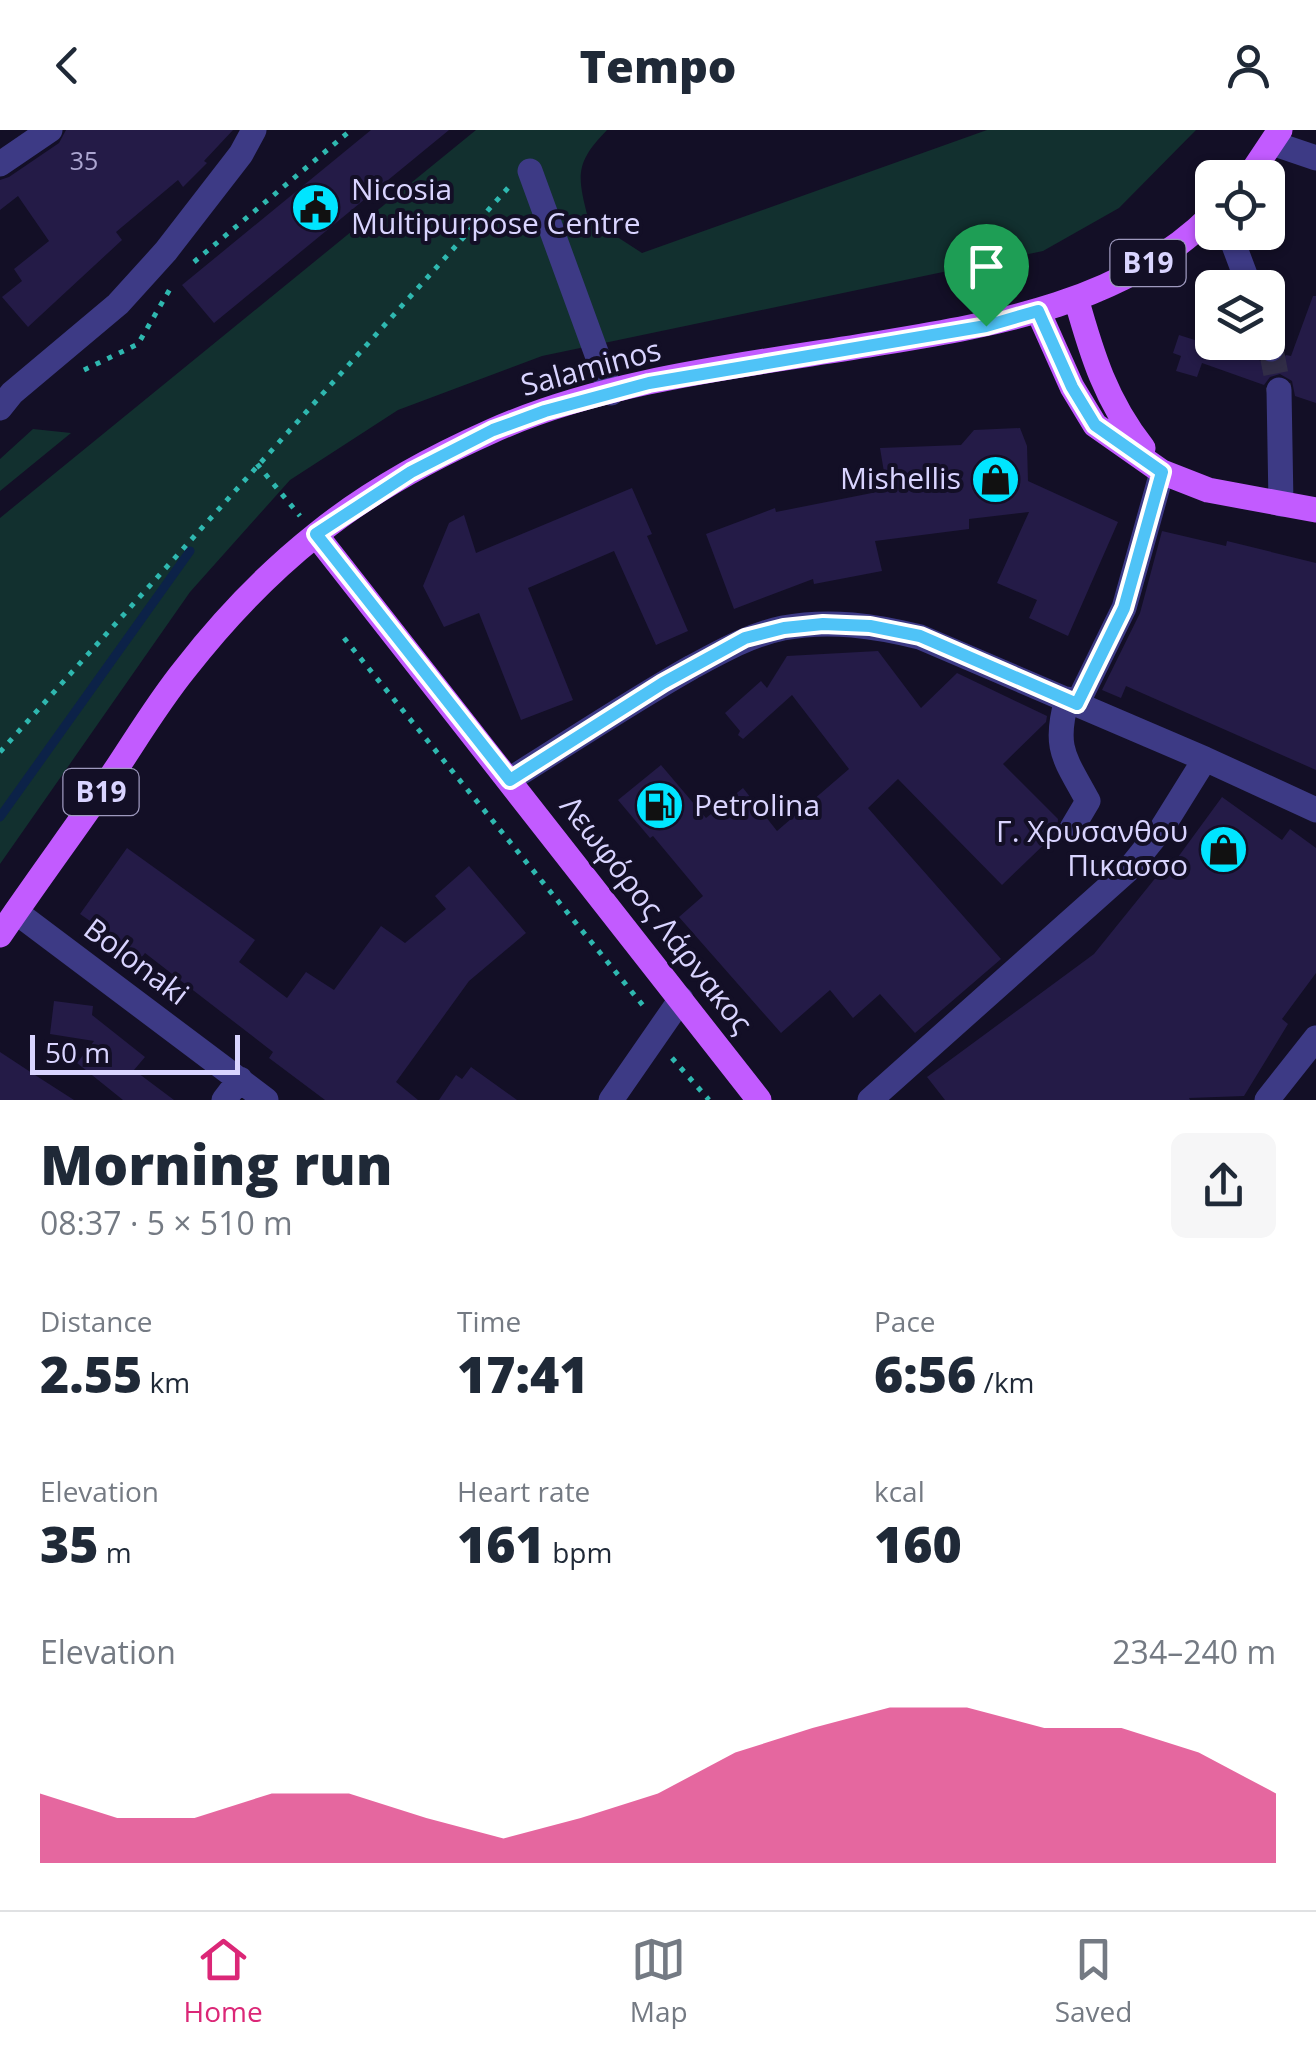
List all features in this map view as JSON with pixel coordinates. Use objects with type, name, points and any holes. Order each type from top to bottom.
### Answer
[{"type":"main road","points":[[1260,160],[1276,137]]},
{"type":"main road","name":"Salaminos","points":[[0,935],[184,670],[242,603],[316,534],[411,472],[493,430],[610,393],[738,366],[986,326],[1038,311],[1135,271],[1195,229]]},
{"type":"main road","points":[[1076,298],[1096,370],[1124,424],[1162,472]]},
{"type":"main road","points":[[1038,311],[1072,387],[1095,425],[1162,472],[1208,490],[1316,510]]},
{"type":"main road","name":"Λεωφόρος Λάρνακος","points":[[316,534],[760,1100]]},
{"type":"street","points":[[0,164],[50,130]]},
{"type":"street","points":[[0,408],[12,393],[118,304],[166,251],[241,154],[254,130]]},
{"type":"street","points":[[1276,137],[1316,158]]},
{"type":"street","points":[[530,171],[610,393]]},
{"type":"street","points":[[1279,390],[1281,504]]},
{"type":"street","points":[[1072,828],[1088,801],[1060,750],[1060,723],[1124,608],[1162,472]]},
{"type":"street","points":[[510,780],[663,683],[745,638],[823,624],[870,626],[920,636],[1316,810]]},
{"type":"street","points":[[870,1100],[1130,869],[1162,828],[1206,759]]},
{"type":"street","name":"Bolonaki","points":[[16,912],[232,1090],[266,1100]]},
{"type":"street","points":[[611,1100],[680,999]]},
{"type":"street","points":[[1267,1100],[1316,1038]]},
{"type":"path","points":[[191,264],[351,130]]},
{"type":"path","points":[[0,752],[500,195],[530,171]]},
{"type":"path","points":[[72,380],[85,369],[138,344],[177,277]]},
{"type":"path","points":[[257,464],[316,534]]},
{"type":"path","points":[[344,638],[615,968],[649,1013],[652,1041],[677,1062],[709,1100]]},
{"type":"green space","points":[[476,130],[607,130],[589,152],[581,170],[588,218],[642,253],[987,130],[1196,130],[1119,208],[1043,251],[542,356],[398,410],[290,480],[190,592],[0,864],[0,518]]},
{"type":"green space","points":[[33,429],[71,433],[0,491],[0,459]]},
{"type":"building","points":[[66,130],[233,130],[183,187],[178,180],[116,232],[122,240],[28,327],[2,297],[22,281],[14,269],[49,241],[18,196],[0,210],[0,180],[59,143]]},
{"type":"building","name":"Nicosia Multipurpose Centre","points":[[371,130],[449,130],[214,323],[182,285]]},
{"type":"building","points":[[1316,296],[1316,403],[1295,396],[1292,381],[1280,374],[1270,377],[1264,385],[1202,363],[1197,377],[1176,371],[1181,356],[1173,353],[1179,335],[1195,340],[1195,360],[1259,360],[1268,365],[1291,356]]},
{"type":"building","points":[[1020,428],[1027,446],[1028,481],[1118,522],[1068,636],[1029,618],[1037,600],[997,583],[1029,512],[969,519],[969,529],[875,541],[882,571],[814,584],[813,579],[734,609],[706,534],[775,508],[776,512],[887,490],[880,448],[961,445],[974,430]]},
{"type":"building","points":[[632,488],[652,534],[647,536],[688,631],[656,645],[614,551],[528,588],[573,700],[521,720],[479,613],[444,627],[423,586],[449,523],[464,515],[476,553]]},
{"type":"building","points":[[1162,531],[1226,546],[1227,541],[1316,563],[1316,770],[1126,686],[1121,698],[1102,690],[1140,613]]},
{"type":"building","points":[[878,651],[921,708],[957,673],[1047,716],[1046,722],[1003,764],[1058,819],[1057,832],[1002,885],[898,779],[868,808],[1001,959],[915,1033],[880,994],[853,1018],[830,990],[781,1033],[679,917],[703,896],[618,800],[661,765],[706,818],[743,788],[777,831],[849,769],[792,695],[743,739],[725,713],[761,681],[767,688],[787,656]]},
{"type":"building","points":[[1222,797],[1282,840],[1290,829],[1316,848],[1316,973],[1282,1019],[1288,1024],[1244,1096],[1190,1100],[945,1100],[927,1077],[1094,954],[1157,876],[1162,879]]},
{"type":"building","points":[[127,848],[255,940],[239,962],[287,998],[306,972],[334,990],[381,926],[405,943],[446,909],[435,896],[469,866],[526,933],[469,981],[396,1082],[418,1100],[325,1100],[269,1058],[273,1052],[145,953],[142,957],[80,914]]},
{"type":"building","points":[[54,1001],[93,1006],[92,1015],[145,1057],[134,1070],[174,1100],[123,1100],[77,1063],[94,1041],[50,1034]]},
{"type":"building","points":[[0,1052],[35,1075],[74,1100],[0,1100]]},
{"type":"building","points":[[471,1067],[517,1100],[439,1100],[456,1075],[462,1079]]},
{"type":"waterway","points":[[0,817],[190,551]]},
{"type":"tunnel","points":[[1273,360],[1279,390]]},
{"type":"place","name":"Nicosia Multipurpose Centre","points":[[316,207]]},
{"type":"place","name":"Mishellis","points":[[996,479]]},
{"type":"place","name":"Petrolina","points":[[659,806]]},
{"type":"place","name":"Γ. Χρυσανθου Πικασσο","points":[[1223,849]]},
{"type":"route","points":[[1038,311],[1072,387],[1095,425],[1162,472],[1124,608],[1077,704],[920,636],[870,626],[823,624],[784,628],[745,638],[663,683],[510,780],[316,534],[411,472],[493,430],[545,411],[649,383],[986,326],[1038,311]]}]
